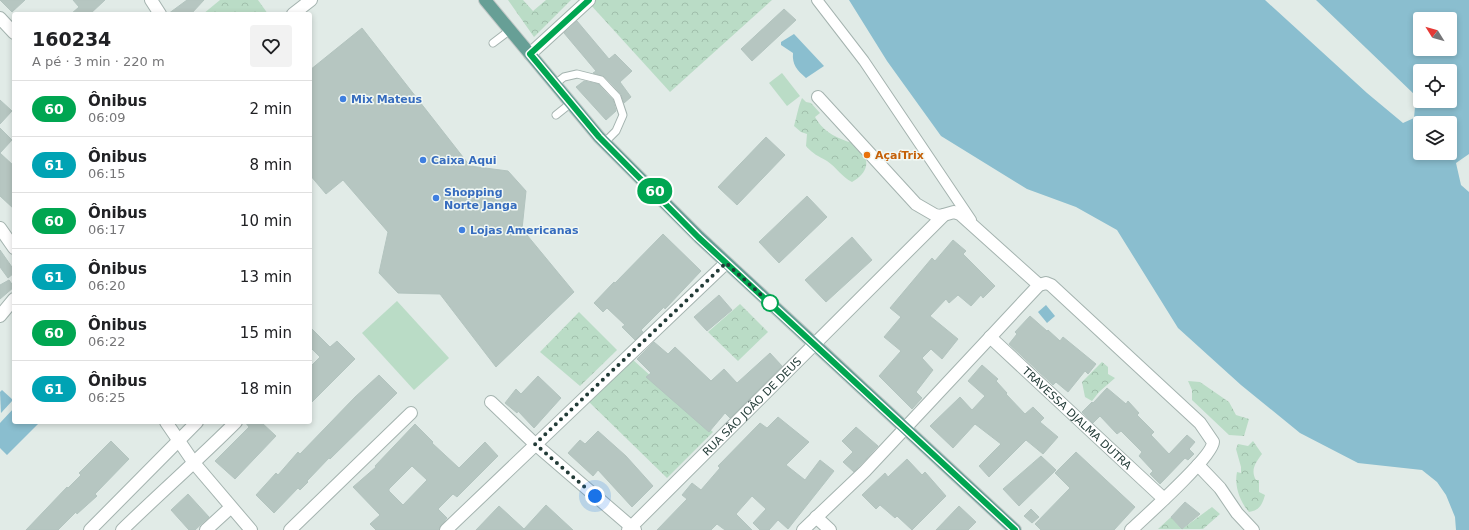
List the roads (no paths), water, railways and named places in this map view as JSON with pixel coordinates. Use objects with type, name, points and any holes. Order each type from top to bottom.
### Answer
[{"type":"main road","points":[[486,0],[570,103],[605,142],[726,263],[1015,530]]},
{"type":"street","points":[[150,0],[159,12]]},
{"type":"street","points":[[296,12],[311,0]]},
{"type":"street","points":[[530,54],[589,0]]},
{"type":"street","points":[[818,0],[864,61],[947,186],[981,234]]},
{"type":"street","points":[[0,18],[12,31]]},
{"type":"street","points":[[818,98],[916,204],[935,215],[944,215],[954,212],[960,214],[1039,285]]},
{"type":"street","name":"RUA SÃO JOÃO DE DEUS","points":[[631,529],[944,215]]},
{"type":"street","points":[[0,228],[12,245]]},
{"type":"street","points":[[446,530],[726,263]]},
{"type":"street","points":[[803,530],[865,471],[1039,285],[1046,283],[1051,285],[1200,423],[1211,437],[1214,446],[1198,465],[1132,530]]},
{"type":"street","points":[[0,316],[12,301]]},
{"type":"street","name":"TRAVESSA DJALMA DUTRA","points":[[990,337],[1164,499]]},
{"type":"street","points":[[491,402],[535,444],[631,529]]},
{"type":"street","points":[[290,530],[411,413]]},
{"type":"street","points":[[167,424],[194,463],[230,508],[250,530]]},
{"type":"street","points":[[90,530],[195,424]]},
{"type":"street","points":[[122,530],[178,475],[194,463],[234,424]]},
{"type":"street","points":[[1198,465],[1220,488],[1237,513],[1253,530]]},
{"type":"street","points":[[206,530],[230,508]]},
{"type":"street","points":[[816,517],[830,530]]},
{"type":"lane","points":[[493,43],[510,30]]},
{"type":"lane","points":[[555,84],[564,77],[577,74],[601,80],[617,96],[623,115],[616,131],[605,142]]},
{"type":"lane","points":[[556,115],[570,103]]},
{"type":"water","points":[[849,0],[1265,0],[1367,93],[1403,123],[1413,118],[1413,160],[1457,160],[1457,116],[1414,116],[1415,108],[1457,108],[1457,64],[1413,64],[1413,93],[1316,0],[1469,0],[1469,154],[1456,163],[1461,185],[1469,192],[1469,530],[1456,530],[1455,517],[1446,495],[1437,482],[1422,470],[1358,463],[1300,433],[1241,385],[1178,328],[1117,230],[1076,207],[1027,189],[941,136],[887,61]]},
{"type":"water","points":[[794,34],[824,66],[806,78],[796,67],[793,61],[793,53],[781,45],[781,42]]},
{"type":"water","points":[[1046,305],[1055,316],[1047,323],[1038,312]]},
{"type":"water","points":[[2,390],[12,399],[12,401],[1,413],[0,392]]},
{"type":"water","points":[[12,410],[12,424],[38,424],[7,455],[0,448],[0,423]]},
{"type":"place","name":"Mix Mateus","points":[[343,99]]},
{"type":"place","name":"AçaíTrix","points":[[867,155]]},
{"type":"place","name":"Caixa Aqui","points":[[423,160]]},
{"type":"place","name":"Shopping Norte Janga","points":[[436,198]]},
{"type":"place","name":"Lojas Americanas","points":[[462,230]]}]
